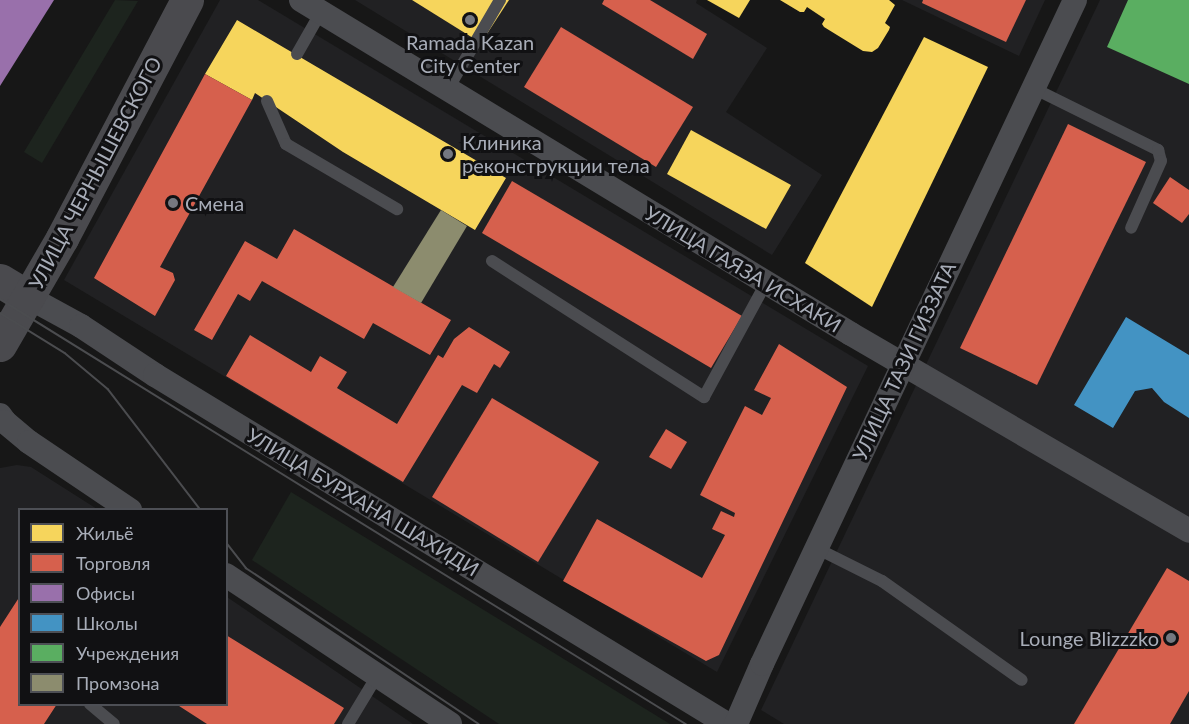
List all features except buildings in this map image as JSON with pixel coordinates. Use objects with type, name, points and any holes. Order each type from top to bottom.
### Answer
[{"type":"main road","name":"УЛИЦА ЧЕРНЫШЕВСКОГО","points":[[0,345],[63,237],[187,0]]},
{"type":"main road","name":"УЛИЦА БУРХАНА ШАХИДИ","points":[[0,280],[28,297]]},
{"type":"street","name":"УЛИЦА ТАЗИ ГИЗЗАТА","points":[[736,724],[762,663],[902,363],[1074,0]]},
{"type":"street","name":"УЛИЦА ГАЯЗА ИСХАКИ","points":[[311,6],[766,283],[1189,531]]},
{"type":"street","name":"УЛИЦА БУРХАНА ШАХИДИ","points":[[28,297],[81,327],[155,375],[727,724]]},
{"type":"street","points":[[0,415],[29,442],[127,508]]},
{"type":"street","points":[[228,576],[450,724]]},
{"type":"lane","points":[[448,89],[500,0]]},
{"type":"lane","points":[[297,54],[311,6]]},
{"type":"lane","points":[[1033,88],[1158,150],[1161,161],[1131,228]]},
{"type":"lane","points":[[267,100],[286,144],[397,209]]},
{"type":"lane","points":[[492,261],[704,397],[766,283]]},
{"type":"lane","points":[[816,548],[882,581],[1022,680]]},
{"type":"lane","points":[[348,724],[377,676]]},
{"type":"lane","points":[[91,706],[114,724]]},
{"type":"shaded area","points":[[115,0],[138,1],[42,163],[24,152]]},
{"type":"shaded area","points":[[220,0],[258,0],[868,366],[717,672],[64,280]]},
{"type":"shaded area","points":[[355,0],[697,0],[696,3],[767,48],[726,112],[822,175],[772,255]]},
{"type":"shaded area","points":[[902,0],[1045,0],[1019,56]]},
{"type":"shaded area","points":[[1100,0],[1189,0],[1189,724],[784,724],[761,710]]},
{"type":"shaded area","points":[[17,465],[31,467],[95,508],[18,508],[18,706],[228,706],[228,598],[413,724],[0,724],[0,468]]},
{"type":"shaded area","points":[[291,492],[670,724],[499,724],[252,560]]},
{"type":"tram line","points":[[0,299],[686,724]]},
{"type":"tram line","points":[[0,313],[65,353],[108,389],[199,508]]},
{"type":"tram line","points":[[228,545],[246,568],[479,724]]},
{"type":"place","name":"Ramada Kazan City Center","points":[[470,20]]},
{"type":"place","name":"Клиника реконструкции тела","points":[[448,154]]},
{"type":"place","name":"Смена","points":[[173,203]]},
{"type":"place","name":"Lounge Blizzzko","points":[[1171,638]]}]
